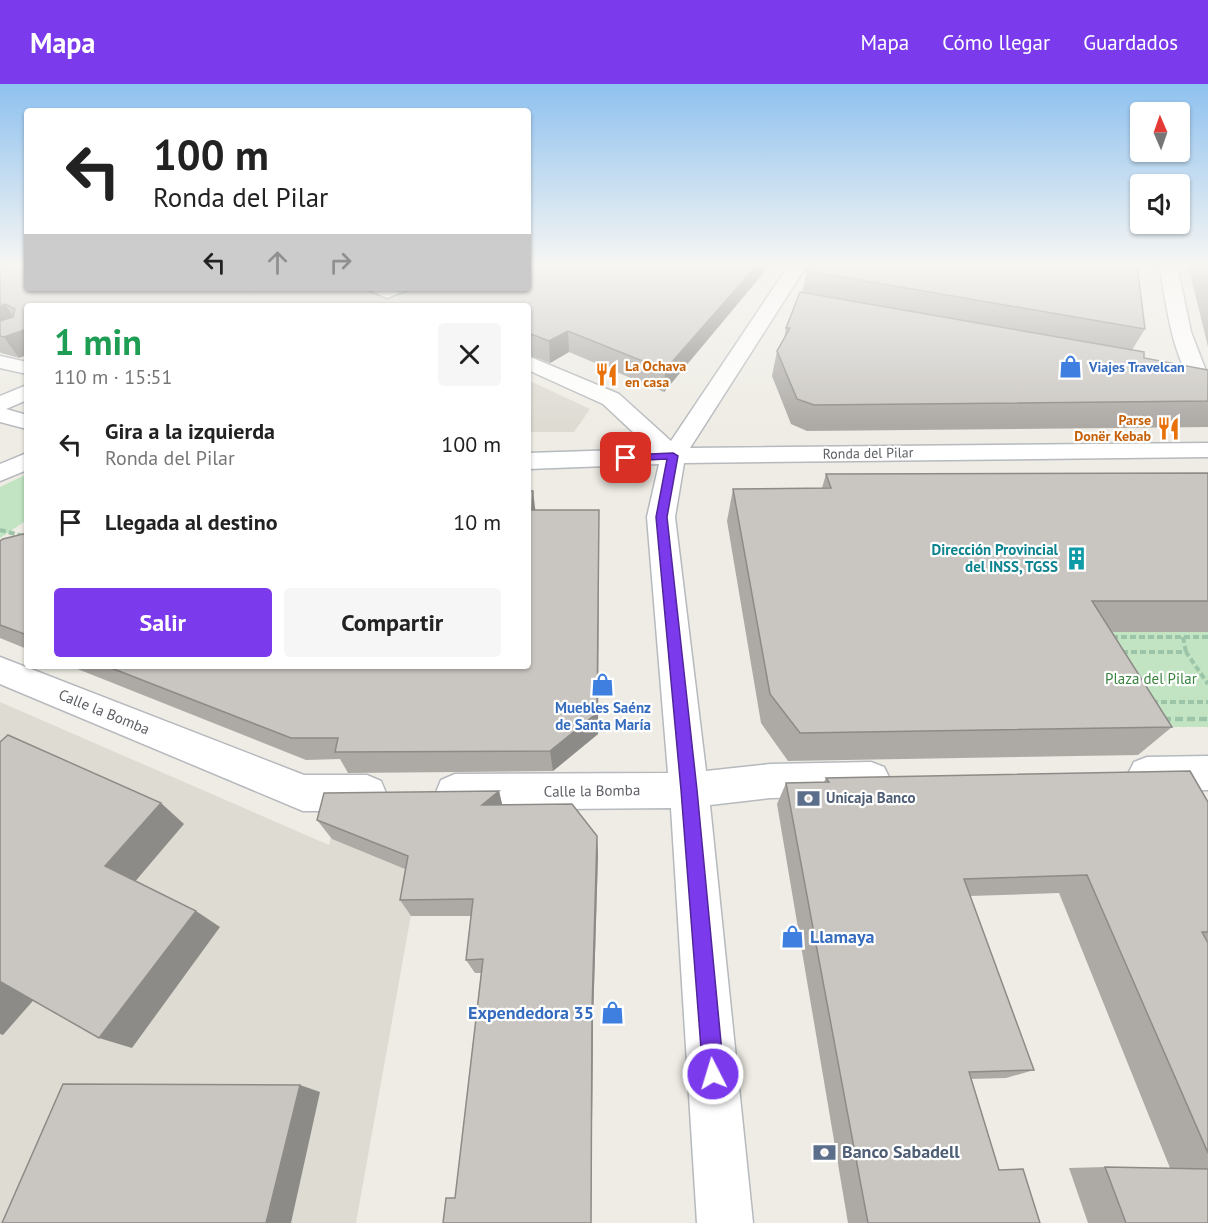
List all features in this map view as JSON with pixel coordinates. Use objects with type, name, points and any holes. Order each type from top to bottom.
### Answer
[{"type":"street","points":[[725,1223],[689,790],[661,517],[673,456],[763,318]]},
{"type":"street","points":[[1180,318],[1190,363],[1203,386]]},
{"type":"street","points":[[0,362],[24,367]]},
{"type":"street","points":[[531,363],[611,399],[673,456]]},
{"type":"street","points":[[1175,376],[1203,386]]},
{"type":"street","points":[[0,404],[24,393]]},
{"type":"street","points":[[0,415],[24,421]]},
{"type":"street","name":"Ronda del Pilar","points":[[531,461],[673,456],[1208,450]]},
{"type":"street","points":[[0,473],[24,462]]},
{"type":"street","name":"Calle la Bomba","points":[[0,670],[303,793],[689,790],[770,781],[910,778]]},
{"type":"street","points":[[1110,775],[1208,773]]},
{"type":"path","points":[[0,530],[24,536]]},
{"type":"path","points":[[1111,637],[1208,637]]},
{"type":"path","points":[[1183,637],[1186,652],[1208,684]]},
{"type":"path","points":[[1114,652],[1186,652]]},
{"type":"path","points":[[1143,702],[1208,702]]},
{"type":"path","points":[[1160,719],[1208,719]]},
{"type":"shaded area","points":[[531,381],[590,409],[574,432],[531,432]]},
{"type":"shaded area","points":[[0,702],[329,845],[334,827],[427,825],[356,1223],[0,1223]]},
{"type":"green space","points":[[24,475],[24,522],[0,538],[0,487]]},
{"type":"green space","name":"Plaza del Pilar","points":[[1066,632],[1208,632],[1208,727],[1122,727]]},
{"type":"building","points":[[24,318],[24,330],[4,337],[0,336],[0,321]]},
{"type":"building","points":[[531,318],[710,318],[665,370],[568,331],[549,341],[531,334]]},
{"type":"building","points":[[790,318],[950,318],[1144,352],[1144,358],[1208,370],[1208,401],[814,405],[797,399],[777,351],[790,328],[786,328]]},
{"type":"building","points":[[1082,318],[1144,318],[1145,329]]},
{"type":"building","points":[[1208,473],[1208,601],[1092,601],[1172,727],[800,733],[770,694],[733,489],[831,488],[826,474]]},
{"type":"building","points":[[531,491],[533,491],[532,510],[599,510],[597,713],[550,751],[335,752],[338,738],[291,738],[114,669],[531,669]]},
{"type":"building","points":[[24,534],[24,634],[0,625],[0,541]]},
{"type":"building","points":[[8,735],[161,803],[105,866],[196,911],[99,1038],[0,982],[0,742]]},
{"type":"building","points":[[1190,771],[1208,802],[1208,932],[1202,932],[1208,943],[1208,1153],[1087,875],[964,879],[1034,1070],[969,1072],[999,1170],[1023,1169],[1040,1223],[868,1223],[786,783],[829,782],[826,778]]},
{"type":"building","points":[[499,791],[482,805],[572,804],[597,836],[592,1010],[591,1223],[443,1223],[446,1198],[455,1198],[483,959],[466,960],[473,899],[400,900],[408,856],[317,820],[324,793]]},
{"type":"building","points":[[63,1084],[300,1085],[266,1223],[2,1223]]},
{"type":"building","points":[[1105,1167],[1208,1169],[1208,1223],[1126,1223]]},
{"type":"place","name":"Viajes Travelcan","points":[[1071,367]]},
{"type":"place","name":"La Ochava en casa","points":[[607,374]]},
{"type":"place","name":"Parse Donër Kebab","points":[[1169,428]]},
{"type":"place","name":"Dirección Provincial del INSS, TGSS","points":[[1076,559]]},
{"type":"place","name":"Muebles Saénz de Santa María","points":[[603,684]]},
{"type":"place","name":"Unicaja Banco","points":[[808,798]]},
{"type":"place","name":"Llamaya","points":[[792,937]]},
{"type":"place","name":"Expendedora 35","points":[[612,1013]]},
{"type":"place","name":"Banco Sabadell","points":[[824,1152]]},
{"type":"route","points":[[626,458],[673,456],[661,517],[689,790],[713,1074]]}]
